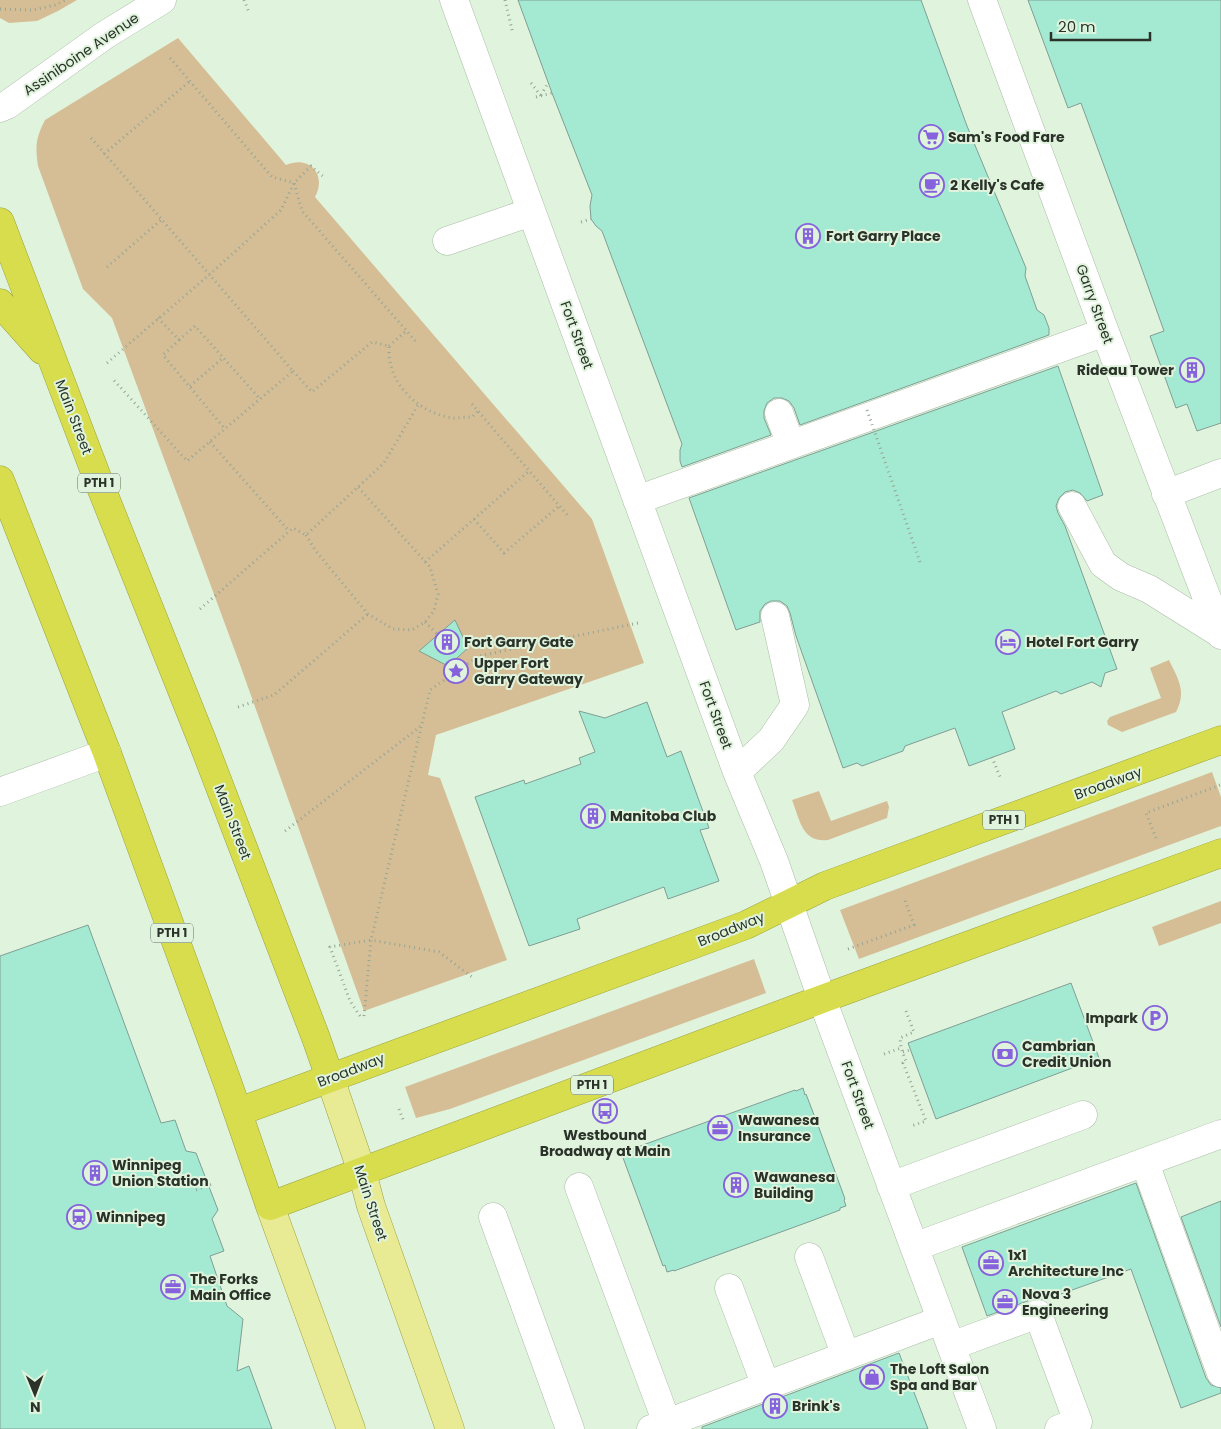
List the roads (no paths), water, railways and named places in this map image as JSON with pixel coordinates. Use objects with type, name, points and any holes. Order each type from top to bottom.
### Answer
[{"type":"highway","name":"Main Street","points":[[0,222],[100,485],[203,743],[330,1078]]},
{"type":"highway","points":[[0,303],[54,362]]},
{"type":"highway","name":"PTH 1","points":[[0,480],[107,753],[238,1112],[270,1206],[822,999],[1221,853]]},
{"type":"highway","name":"Broadway","points":[[238,1112],[746,925],[825,886],[1221,740]]},
{"type":"main road","name":"Main Street","points":[[330,1078],[362,1172],[371,1206],[450,1429]]},
{"type":"main road","points":[[270,1206],[351,1429]]},
{"type":"street","name":"Assiniboine Avenue","points":[[0,108],[7,105],[105,35],[162,0]]},
{"type":"street","name":"Fort Street","points":[[454,0],[737,772],[774,861],[822,999],[982,1429]]},
{"type":"street","name":"Garry Street","points":[[982,0],[1166,494],[1221,634]]},
{"type":"street","points":[[447,240],[532,212]]},
{"type":"street","points":[[637,500],[1105,332]]},
{"type":"street","points":[[779,413],[791,445]]},
{"type":"street","points":[[1166,494],[1221,473]]},
{"type":"street","points":[[1072,506],[1103,564],[1121,577],[1149,589],[1221,634]]},
{"type":"street","points":[[737,772],[771,740],[795,705],[775,616]]},
{"type":"street","points":[[0,792],[107,753]]},
{"type":"street","points":[[891,1186],[1083,1116]]},
{"type":"street","points":[[914,1247],[1221,1134]]},
{"type":"street","points":[[1145,1163],[1221,1373]]},
{"type":"street","points":[[579,1187],[659,1426],[709,1419],[766,1386],[941,1320]]},
{"type":"street","points":[[493,1217],[570,1429]]},
{"type":"street","points":[[809,1257],[846,1356]]},
{"type":"street","points":[[729,1288],[766,1386]]},
{"type":"street","points":[[950,1346],[1038,1314],[1078,1422],[1059,1429]]},
{"type":"place","name":"Sam's Food Fare","points":[[931,137]]},
{"type":"place","name":"2 Kelly's Cafe","points":[[932,185]]},
{"type":"place","name":"Fort Garry Place","points":[[808,236]]},
{"type":"place","name":"Rideau Tower","points":[[1192,370]]},
{"type":"place","name":"Fort Garry Gate","points":[[447,642]]},
{"type":"place","name":"Hotel Fort Garry","points":[[1008,642]]},
{"type":"place","name":"Upper Fort Garry Gateway","points":[[456,671]]},
{"type":"place","name":"Manitoba Club","points":[[593,816]]},
{"type":"place","name":"Impark","points":[[1155,1018]]},
{"type":"place","name":"Cambrian Credit Union","points":[[1005,1054]]},
{"type":"place","name":"Westbound Broadway at Main","points":[[605,1111]]},
{"type":"place","name":"Wawanesa Insurance","points":[[720,1128]]},
{"type":"place","name":"Winnipeg Union Station","points":[[95,1173]]},
{"type":"place","name":"Wawanesa Building","points":[[736,1185]]},
{"type":"place","name":"Winnipeg","points":[[79,1217]]},
{"type":"place","name":"1x1 Architecture Inc","points":[[991,1263]]},
{"type":"place","name":"The Forks Main Office","points":[[173,1287]]},
{"type":"place","name":"Nova 3 Engineering","points":[[1005,1302]]},
{"type":"place","name":"The Loft Salon Spa and Bar","points":[[872,1377]]},
{"type":"place","name":"Brink's","points":[[775,1406]]}]
